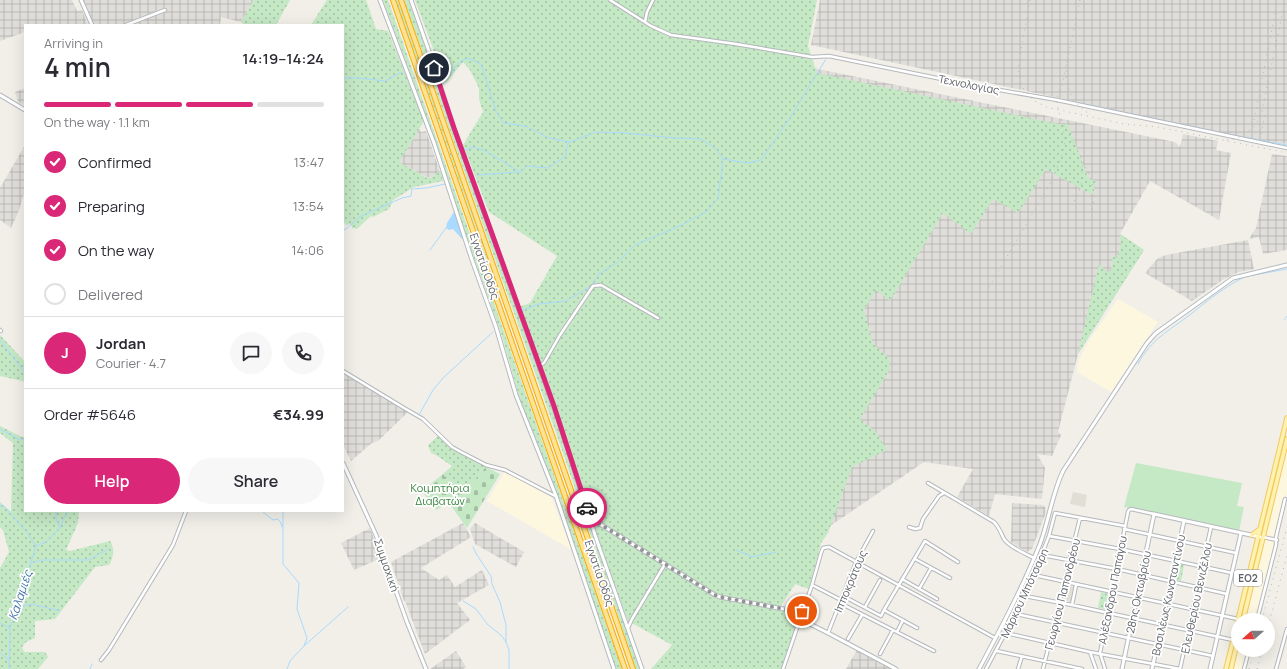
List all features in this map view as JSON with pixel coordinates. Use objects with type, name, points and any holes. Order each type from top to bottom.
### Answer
[{"type":"highway","name":"Εγνατία Οδός","points":[[393,0],[625,669]]},
{"type":"highway","name":"Εγνατία Οδός","points":[[401,0],[633,669]]},
{"type":"main road","name":"ΕΟ2","points":[[1261,537],[1260,528],[1287,418]]},
{"type":"main road","name":"ΕΟ2","points":[[1241,613],[1287,439]]},
{"type":"main road","points":[[1252,535],[1260,528]]},
{"type":"main road","name":"ΕΟ2","points":[[1226,669],[1231,648]]},
{"type":"main road","points":[[1231,669],[1234,657]]},
{"type":"street","points":[[80,0],[92,24]]},
{"type":"street","points":[[380,0],[438,154],[496,327],[516,395],[556,496],[614,669]]},
{"type":"street","points":[[411,0],[454,128],[558,419],[642,669]]},
{"type":"street","points":[[610,0],[645,22],[647,12],[653,0]]},
{"type":"street","points":[[129,24],[165,10]]},
{"type":"street","name":"Τεχνολογίας","points":[[645,22],[671,35],[812,57],[829,56],[971,85],[1057,100],[1287,148]]},
{"type":"street","points":[[0,95],[24,109]]},
{"type":"street","points":[[980,669],[1018,595],[1034,558],[1063,471],[1149,340],[1171,322],[1233,278],[1287,265]]},
{"type":"street","points":[[539,366],[544,363],[560,336],[595,285],[601,285],[658,318]]},
{"type":"street","points":[[344,372],[423,419],[452,446],[461,452],[486,465],[505,470],[556,496]]},
{"type":"street","name":"Συμμαχική","points":[[344,465],[376,534],[407,622],[426,669]]},
{"type":"street","points":[[928,483],[997,524],[1006,541],[1034,558]]},
{"type":"street","points":[[909,527],[915,529],[920,528],[923,519],[938,496],[944,492]]},
{"type":"street","points":[[1259,613],[1286,499]]},
{"type":"street","name":"Αλέξανδρου Παπάγου","points":[[1105,669],[1100,654],[1128,510],[1154,514]]},
{"type":"street","points":[[101,660],[109,650],[173,545],[186,512]]},
{"type":"street","name":"Μάρκου Μπότσαρη","points":[[986,669],[997,651],[1025,596],[1049,536],[1055,513],[1080,518]]},
{"type":"street","points":[[1154,514],[1276,540]]},
{"type":"street","name":"28ης Οκτωβρίου","points":[[1122,669],[1154,514]]},
{"type":"street","points":[[1080,518],[1150,535],[1236,553]]},
{"type":"street","name":"Γεωργίου Παπανδρέου","points":[[1043,669],[1080,518]]},
{"type":"street","points":[[591,520],[595,521],[709,592],[720,597],[789,610],[801,619],[896,669]]},
{"type":"street","name":"Βασιλέως Κωνσταντίνου","points":[[1152,669],[1184,521]]},
{"type":"street","name":"Ελευθερίου Βενιζέλου","points":[[1180,669],[1211,527]]},
{"type":"street","name":"Ιπποκράτους","points":[[828,632],[856,562],[873,531]]},
{"type":"street","points":[[1210,669],[1241,533]]},
{"type":"street","points":[[1049,536],[1146,554],[1232,573]]},
{"type":"street","points":[[877,622],[925,541],[958,562]]},
{"type":"street","points":[[783,669],[801,619],[821,553],[823,548],[829,547],[995,638]]},
{"type":"street","points":[[1042,555],[1142,574],[1227,594]]},
{"type":"street","points":[[915,559],[950,578]]},
{"type":"street","points":[[628,629],[632,619],[665,564]]},
{"type":"street","points":[[919,589],[932,568]]},
{"type":"street","points":[[1034,575],[1231,618]]},
{"type":"street","points":[[902,579],[937,599]]},
{"type":"street","points":[[865,607],[880,580]]},
{"type":"street","points":[[812,585],[862,615],[934,651]]},
{"type":"street","points":[[1072,605],[1076,585]]},
{"type":"street","points":[[843,596],[881,616]]},
{"type":"street","points":[[1025,596],[1231,639]]},
{"type":"street","points":[[884,610],[918,628]]},
{"type":"street","points":[[1016,614],[1158,643],[1213,656]]},
{"type":"street","points":[[848,639],[862,615]]},
{"type":"street","points":[[880,654],[903,620]]},
{"type":"street","points":[[1276,669],[1287,629]]},
{"type":"street","points":[[1006,633],[1090,652],[1180,669]]},
{"type":"street","points":[[997,651],[1079,669]]},
{"type":"street","points":[[1090,652],[1096,669]]},
{"type":"street","points":[[1018,669],[1022,656]]},
{"type":"street","points":[[1244,669],[1247,657]]},
{"type":"shaded area","points":[[0,0],[72,0],[77,11],[82,10],[88,24],[24,24],[24,32],[0,41]]},
{"type":"shaded area","points":[[83,0],[254,0],[241,22],[221,17],[220,24],[94,24]]},
{"type":"shaded area","points":[[820,0],[1287,0],[1287,144],[1241,137],[811,45]]},
{"type":"shaded area","points":[[681,41],[1175,142],[1180,147],[1183,134],[1218,141],[1216,150],[1231,153],[1219,220],[1150,181],[1120,234],[1144,250],[1078,354],[1058,432],[1061,435],[1052,456],[1037,454],[1045,468],[1042,499],[995,494],[989,516],[957,497],[973,469],[924,462],[805,543]]},
{"type":"shaded area","points":[[24,88],[24,105],[18,102],[15,92]]},
{"type":"shaded area","points":[[419,129],[421,132],[426,131],[440,172],[431,178],[426,177],[398,162]]},
{"type":"shaded area","points":[[24,147],[24,194],[11,228],[0,220],[0,188]]},
{"type":"shaded area","points":[[1272,154],[1287,156],[1287,250],[1263,254],[1259,237],[1249,239],[1256,228]]},
{"type":"shaded area","points":[[1248,240],[1254,269],[1239,272],[1224,279],[1192,301],[1145,273],[1158,258],[1166,255]]},
{"type":"shaded area","points":[[1118,299],[1158,322],[1111,392],[1077,372],[1079,360],[1088,342]]},
{"type":"shaded area","points":[[344,374],[408,412],[378,441],[372,443],[351,461],[344,447]]},
{"type":"shaded area","points":[[1287,447],[1287,493],[1276,542],[1258,613],[1246,613]]},
{"type":"shaded area","points":[[505,471],[551,497],[572,550],[487,501]]},
{"type":"shaded area","points":[[1073,492],[1087,495],[1085,507],[1070,504]]},
{"type":"shaded area","points":[[1012,503],[1042,505],[1045,507],[1046,512],[1032,549],[1027,552],[1011,542]]},
{"type":"shaded area","points":[[463,523],[471,537],[421,568],[439,580],[447,575],[455,587],[482,570],[489,585],[457,603],[470,620],[425,654],[404,601],[391,562]]},
{"type":"shaded area","points":[[475,523],[524,552],[516,567],[475,544],[470,529]]},
{"type":"shaded area","points":[[370,528],[381,558],[354,570],[341,543]]},
{"type":"shaded area","points":[[1066,585],[1075,587],[1071,602],[1063,600]]},
{"type":"shaded area","points":[[857,650],[884,665],[893,669],[846,669]]},
{"type":"shaded area","points":[[456,651],[466,667],[463,669],[430,669]]},
{"type":"shaded area","points":[[1235,657],[1246,657],[1243,669],[1232,669]]},
{"type":"green space","points":[[254,0],[290,0],[277,24],[244,24],[241,22]]},
{"type":"green space","points":[[327,0],[366,0],[376,29],[388,31],[424,121],[399,162],[427,178],[431,178],[438,172],[441,172],[443,181],[414,187],[393,200],[389,209],[373,217],[371,216],[357,229],[352,228],[351,224],[346,225],[344,222],[344,24],[312,24]]},
{"type":"green space","points":[[383,0],[388,0],[622,669],[616,669],[556,493],[520,399],[501,333],[419,97]]},
{"type":"green space","points":[[396,0],[398,0],[489,263],[488,263]]},
{"type":"green space","points":[[404,0],[409,0],[431,61],[447,114],[472,180],[528,342],[555,413],[640,669],[636,669],[561,447]]},
{"type":"green space","points":[[415,0],[817,0],[808,46],[817,73],[1058,124],[1068,124],[1088,178],[1096,181],[1093,194],[1046,169],[1018,213],[993,199],[971,234],[943,213],[890,301],[876,290],[864,310],[873,344],[889,358],[890,369],[860,419],[876,432],[887,450],[852,467],[828,533],[821,543],[809,589],[795,584],[781,606],[780,610],[788,612],[798,622],[782,669],[651,669],[672,645],[628,621],[600,544],[556,406],[519,307],[530,303],[557,256],[489,212],[463,145],[483,112],[479,99],[479,88],[470,70],[463,62],[446,83]]},
{"type":"green space","points":[[1120,234],[1144,250],[1078,354],[1099,264],[1107,272],[1110,271],[1113,262],[1110,256],[1117,258],[1121,245]]},
{"type":"green space","points":[[0,335],[24,361],[24,382],[0,376]]},
{"type":"green space","points":[[0,426],[24,437],[24,512],[79,512],[78,523],[66,550],[70,551],[110,541],[113,550],[113,556],[109,565],[95,567],[55,619],[35,621],[35,638],[26,642],[22,647],[24,652],[45,652],[48,657],[38,669],[0,669],[0,568],[9,552],[3,530],[0,527],[0,502],[11,512],[13,443],[0,433]]},
{"type":"green space","points":[[439,435],[453,448],[486,467],[461,496],[443,474],[452,466],[431,453],[428,445]]},
{"type":"green space","points":[[1136,463],[1242,483],[1237,506],[1244,507],[1239,531],[1124,507]]},
{"type":"green space","name":"Κοιμητήρια Διαβατών","points":[[486,467],[500,474],[467,528],[449,503],[436,510],[422,491],[443,474],[461,496]]},
{"type":"green space","points":[[1177,564],[1184,565],[1181,581],[1174,579]]},
{"type":"green space","points":[[1101,592],[1108,594],[1105,609],[1098,608]]},
{"type":"water","points":[[455,210],[463,238],[462,239],[453,229],[449,230],[446,228],[447,223]]},
{"type":"waterway","points":[[442,85],[459,62],[468,58],[481,64],[496,111],[503,123],[525,126],[549,138],[570,142],[596,132],[701,139],[716,149],[723,159],[748,163],[761,160],[790,118],[826,59]]},
{"type":"waterway","points":[[344,78],[385,81],[402,72]]},
{"type":"waterway","points":[[1080,103],[1238,136]]},
{"type":"waterway","points":[[1244,137],[1287,145]]},
{"type":"waterway","points":[[478,175],[520,172],[527,166],[548,168],[566,156],[567,146],[570,142]]},
{"type":"waterway","points":[[462,146],[466,150],[473,147],[484,150],[518,171]]},
{"type":"waterway","points":[[521,311],[539,304],[566,301],[591,286],[599,274],[618,262],[635,245],[682,225],[706,212],[718,199],[723,159]]},
{"type":"waterway","points":[[344,230],[361,216],[402,198],[411,196],[412,189],[445,184]]},
{"type":"waterway","points":[[430,250],[446,228]]},
{"type":"waterway","points":[[1248,276],[1287,269]]},
{"type":"waterway","points":[[1138,364],[1143,355],[1155,341],[1217,294],[1244,277]]},
{"type":"waterway","points":[[1284,320],[1287,316]]},
{"type":"waterway","points":[[419,415],[433,390],[443,378],[493,332]]},
{"type":"waterway","name":"Καλαμιές","points":[[0,340],[24,372]]},
{"type":"waterway","points":[[0,429],[20,440],[24,439]]},
{"type":"waterway","name":"Καλαμιές","points":[[0,505],[5,507],[28,534],[36,546],[46,542],[60,528],[56,519],[56,512]]},
{"type":"waterway","points":[[60,527],[67,512]]},
{"type":"waterway","points":[[263,512],[273,520],[278,519],[282,527]]},
{"type":"waterway","points":[[283,512],[283,564],[299,583],[297,609],[307,638],[304,646],[290,661],[287,669]]},
{"type":"waterway","name":"Καλαμιές","points":[[9,669],[10,628],[36,546]]},
{"type":"waterway","points":[[473,547],[491,576],[492,584],[500,602],[506,625],[506,642]]},
{"type":"waterway","points":[[32,563],[41,560],[89,560],[108,549]]},
{"type":"waterway","points":[[736,550],[752,557],[776,552]]},
{"type":"waterway","points":[[463,601],[476,609],[488,625],[501,635],[506,642],[509,650],[509,669]]},
{"type":"waterway","points":[[16,608],[32,604],[60,611]]},
{"type":"waterway","points":[[304,646],[348,607]]},
{"type":"waterway","points":[[0,623],[10,628]]},
{"type":"waterway","points":[[0,653],[9,660]]},
{"type":"waterway","points":[[90,669],[92,664]]},
{"type":"railway","points":[[1030,0],[1018,68],[1024,90],[1033,100],[1046,107],[1124,124],[1158,127],[1287,153]]},
{"type":"railway","points":[[1080,0],[1066,74],[1067,83],[1074,100],[1081,108],[1091,115]]},
{"type":"railway","points":[[1254,120],[1276,9]]},
{"type":"railway","points":[[1227,140],[1242,136],[1255,125],[1261,116],[1283,10]]},
{"type":"railway","points":[[1067,61],[1057,103],[1060,116],[1081,157],[1092,185],[1094,198],[1091,211]]},
{"type":"railway","points":[[1261,134],[1265,115]]},
{"type":"railway","points":[[989,287],[1050,184],[1061,159],[1065,142],[1062,120]]},
{"type":"railway","points":[[1074,201],[1081,184],[1082,166]]},
{"type":"railway","points":[[1264,613],[1287,527]]},
{"type":"railway","points":[[1272,613],[1287,555]]},
{"type":"railway","points":[[1249,669],[1252,657]]},
{"type":"railway","points":[[1257,669],[1260,657]]},
{"type":"way so far","points":[[587,508],[591,520],[594,520],[715,595],[789,610],[800,619],[802,611]]},
{"type":"route","points":[[434,68],[528,338],[554,406],[587,508]]}]
